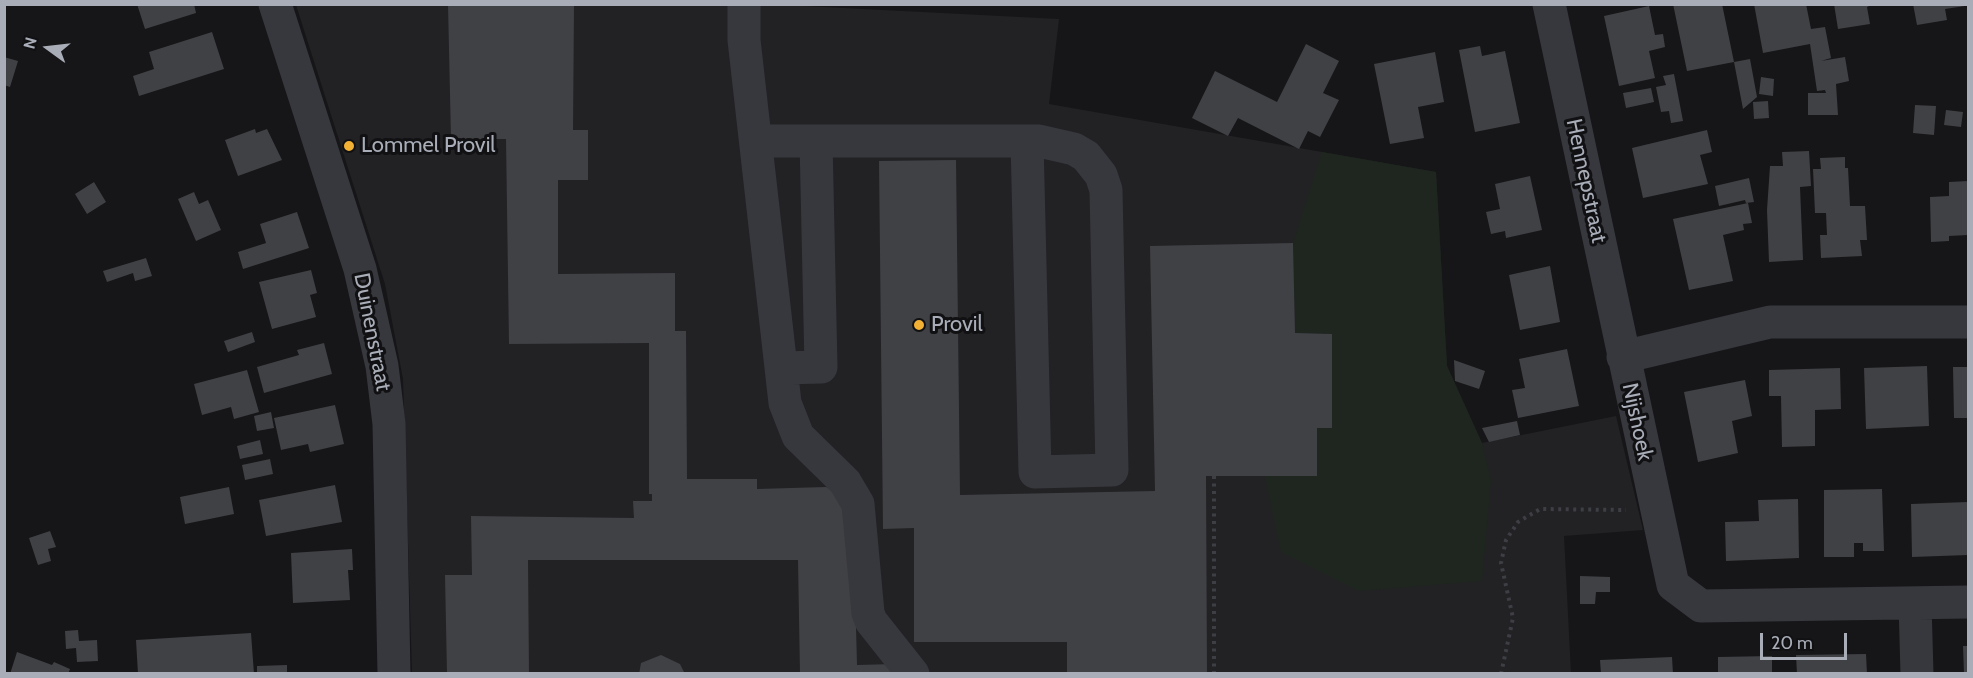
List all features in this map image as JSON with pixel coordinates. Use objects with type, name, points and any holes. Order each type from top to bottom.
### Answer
[{"type":"street","name":"Duinenstraat","points":[[275,4],[360,269],[382,366],[389,424],[394,674]]},
{"type":"street","points":[[744,4],[744,40],[785,403],[798,436],[845,482],[858,504],[871,621],[913,674]]},
{"type":"street","name":"Hennepstraat","points":[[1549,4],[1623,357]]},
{"type":"street","points":[[756,141],[1027,141],[1061,145],[1086,156],[1101,175],[1106,190],[1112,470],[1035,472],[1027,141]]},
{"type":"street","points":[[781,368],[821,367],[816,141]]},
{"type":"street","name":"Nijshoek","points":[[1968,322],[1770,322],[1623,357],[1673,585],[1701,606],[1968,602]]},
{"type":"street","points":[[1915,603],[1917,674]]},
{"type":"path","points":[[1214,476],[1214,674]]},
{"type":"path","points":[[1501,674],[1513,618],[1501,563],[1506,540],[1518,522],[1540,509],[1617,510],[1655,507]]},
{"type":"shaded area","name":"Provil","points":[[765,4],[1059,19],[1049,104],[1436,172],[1447,366],[1482,443],[1616,416],[1643,530],[1564,536],[1571,673],[412,673],[403,379],[385,284],[296,5]]},
{"type":"shaded area","points":[[1322,152],[1436,172],[1447,366],[1482,443],[1491,480],[1482,581],[1359,591],[1281,552],[1265,476],[1317,476],[1317,428],[1332,428],[1332,334],[1295,333],[1293,243]]},
{"type":"building","points":[[137,4],[194,4],[196,13],[145,29]]},
{"type":"building","points":[[448,4],[574,4],[573,130],[588,130],[588,180],[558,180],[558,274],[675,273],[675,331],[686,331],[687,479],[757,479],[757,489],[826,487],[847,495],[853,512],[857,665],[894,664],[894,674],[800,674],[798,560],[528,560],[529,674],[447,674],[445,575],[472,575],[471,516],[634,518],[633,501],[652,501],[652,494],[649,494],[649,343],[509,344],[506,139],[451,139]]},
{"type":"building","points":[[1673,4],[1722,4],[1734,62],[1687,71]]},
{"type":"building","points":[[1754,4],[1806,4],[1811,29],[1825,27],[1831,58],[1821,61],[1845,57],[1849,81],[1836,84],[1838,115],[1808,115],[1808,93],[1826,93],[1825,90],[1817,91],[1810,44],[1763,53]]},
{"type":"building","points":[[1834,4],[1873,4],[1867,7],[1870,24],[1838,29]]},
{"type":"building","points":[[1913,4],[1965,4],[1965,6],[1945,9],[1947,20],[1917,25]]},
{"type":"building","points":[[1649,6],[1655,35],[1663,34],[1665,47],[1649,51],[1655,78],[1619,86],[1604,16]]},
{"type":"building","points":[[212,32],[224,69],[139,96],[133,76],[154,69],[149,52]]},
{"type":"building","points":[[1306,44],[1339,61],[1323,93],[1339,100],[1320,137],[1308,131],[1299,149],[1238,118],[1228,136],[1192,118],[1215,71],[1277,102]]},
{"type":"building","points":[[1480,46],[1482,56],[1505,51],[1520,123],[1475,132],[1459,50]]},
{"type":"building","points":[[1435,52],[1444,102],[1418,107],[1424,138],[1390,144],[1374,64]]},
{"type":"building","points":[[4,57],[18,61],[10,87],[4,85]]},
{"type":"building","points":[[1750,59],[1757,97],[1743,109],[1734,62]]},
{"type":"building","points":[[1674,74],[1683,121],[1671,123],[1669,111],[1661,112],[1656,87],[1666,85],[1663,76]]},
{"type":"building","points":[[1761,77],[1774,79],[1773,96],[1759,94]]},
{"type":"building","points":[[1651,88],[1654,102],[1626,108],[1623,93]]},
{"type":"building","points":[[1768,101],[1769,118],[1754,119],[1753,102]]},
{"type":"building","points":[[1915,105],[1936,106],[1934,135],[1913,133]]},
{"type":"building","points":[[1946,110],[1963,112],[1961,127],[1944,125]]},
{"type":"building","points":[[255,129],[256,133],[267,129],[282,160],[238,176],[225,140]]},
{"type":"building","points":[[1707,130],[1712,152],[1700,155],[1708,184],[1643,198],[1632,148]]},
{"type":"building","points":[[1809,151],[1811,186],[1800,187],[1803,260],[1769,262],[1767,210],[1770,166],[1783,166],[1782,152]]},
{"type":"building","points":[[1845,157],[1845,168],[1848,168],[1850,206],[1865,206],[1867,240],[1860,240],[1862,256],[1821,258],[1820,235],[1827,235],[1826,213],[1815,213],[1813,169],[1821,169],[1820,158]]},
{"type":"building","points":[[956,160],[960,495],[1155,491],[1150,246],[1293,243],[1295,333],[1332,334],[1332,428],[1317,428],[1317,476],[1206,476],[1207,674],[1067,674],[1067,642],[914,642],[914,528],[883,529],[879,161]]},
{"type":"building","points":[[1530,176],[1542,230],[1506,238],[1505,231],[1491,234],[1486,212],[1500,209],[1495,184]]},
{"type":"building","points":[[1749,178],[1754,202],[1746,203],[1745,200],[1719,206],[1715,186]]},
{"type":"building","points":[[1968,181],[1968,235],[1949,236],[1949,241],[1931,242],[1930,197],[1949,196],[1949,182]]},
{"type":"building","points":[[94,182],[106,202],[87,214],[75,194]]},
{"type":"building","points":[[194,192],[199,204],[208,200],[221,230],[196,241],[178,199]]},
{"type":"building","points":[[1748,203],[1752,223],[1743,224],[1744,230],[1723,235],[1733,281],[1689,290],[1673,219]]},
{"type":"building","points":[[297,212],[309,248],[243,269],[238,252],[266,243],[260,224]]},
{"type":"building","points":[[146,258],[152,276],[135,281],[133,273],[107,282],[103,271]]},
{"type":"building","points":[[1550,266],[1560,322],[1520,330],[1509,275]]},
{"type":"building","points":[[311,270],[317,293],[310,295],[316,317],[272,329],[259,282]]},
{"type":"building","points":[[252,332],[255,342],[228,352],[224,341]]},
{"type":"building","points":[[324,343],[332,374],[264,393],[257,367],[299,355],[297,350]]},
{"type":"building","points":[[1567,349],[1579,406],[1518,418],[1512,390],[1525,388],[1519,359]]},
{"type":"building","points":[[1454,360],[1485,371],[1479,389],[1455,381]]},
{"type":"building","points":[[1927,366],[1929,426],[1866,429],[1864,368]]},
{"type":"building","points":[[1953,367],[1968,367],[1968,418],[1954,418]]},
{"type":"building","points":[[1840,368],[1841,409],[1815,410],[1815,446],[1782,447],[1781,396],[1769,396],[1769,370]]},
{"type":"building","points":[[247,370],[259,412],[234,419],[231,407],[202,415],[194,384]]},
{"type":"building","points":[[1745,380],[1752,416],[1732,421],[1738,453],[1698,462],[1684,392]]},
{"type":"building","points":[[335,405],[344,444],[310,452],[308,444],[281,450],[274,418]]},
{"type":"building","points":[[271,412],[274,428],[257,431],[254,416]]},
{"type":"building","points":[[1517,421],[1520,435],[1489,442],[1482,428]]},
{"type":"building","points":[[260,440],[263,454],[240,459],[237,446]]},
{"type":"building","points":[[270,459],[273,474],[245,480],[242,465]]},
{"type":"building","points":[[335,485],[342,522],[266,536],[259,500]]},
{"type":"building","points":[[229,487],[234,514],[185,524],[180,497]]},
{"type":"building","points":[[1882,489],[1884,551],[1863,551],[1863,543],[1854,543],[1854,557],[1824,557],[1824,490]]},
{"type":"building","points":[[1798,499],[1799,558],[1726,561],[1725,522],[1759,521],[1758,500]]},
{"type":"building","points":[[1968,502],[1968,555],[1912,557],[1911,504]]},
{"type":"building","points":[[50,531],[56,547],[48,549],[51,561],[38,565],[29,538]]},
{"type":"building","points":[[352,549],[353,570],[348,570],[350,600],[293,603],[291,553]]},
{"type":"building","points":[[1580,576],[1610,577],[1610,592],[1596,592],[1595,604],[1580,604]]},
{"type":"building","points":[[78,630],[79,641],[97,640],[98,661],[77,662],[76,648],[66,649],[65,631]]},
{"type":"building","points":[[251,633],[254,674],[138,674],[136,640]]},
{"type":"building","points":[[1963,646],[1968,646],[1968,674],[1964,674]]},
{"type":"building","points":[[17,652],[70,669],[68,674],[10,674]]},
{"type":"building","points":[[1866,654],[1867,674],[1797,674],[1796,655]]},
{"type":"building","points":[[661,655],[680,664],[685,674],[639,674],[641,663]]},
{"type":"building","points":[[1772,656],[1772,674],[1718,674],[1718,657]]},
{"type":"building","points":[[1672,657],[1673,674],[1601,674],[1600,660]]},
{"type":"building","points":[[287,665],[287,674],[257,674],[257,666]]},
{"type":"place","name":"Lommel Provil","points":[[349,146]]},
{"type":"place","name":"Provil","points":[[919,325]]}]
